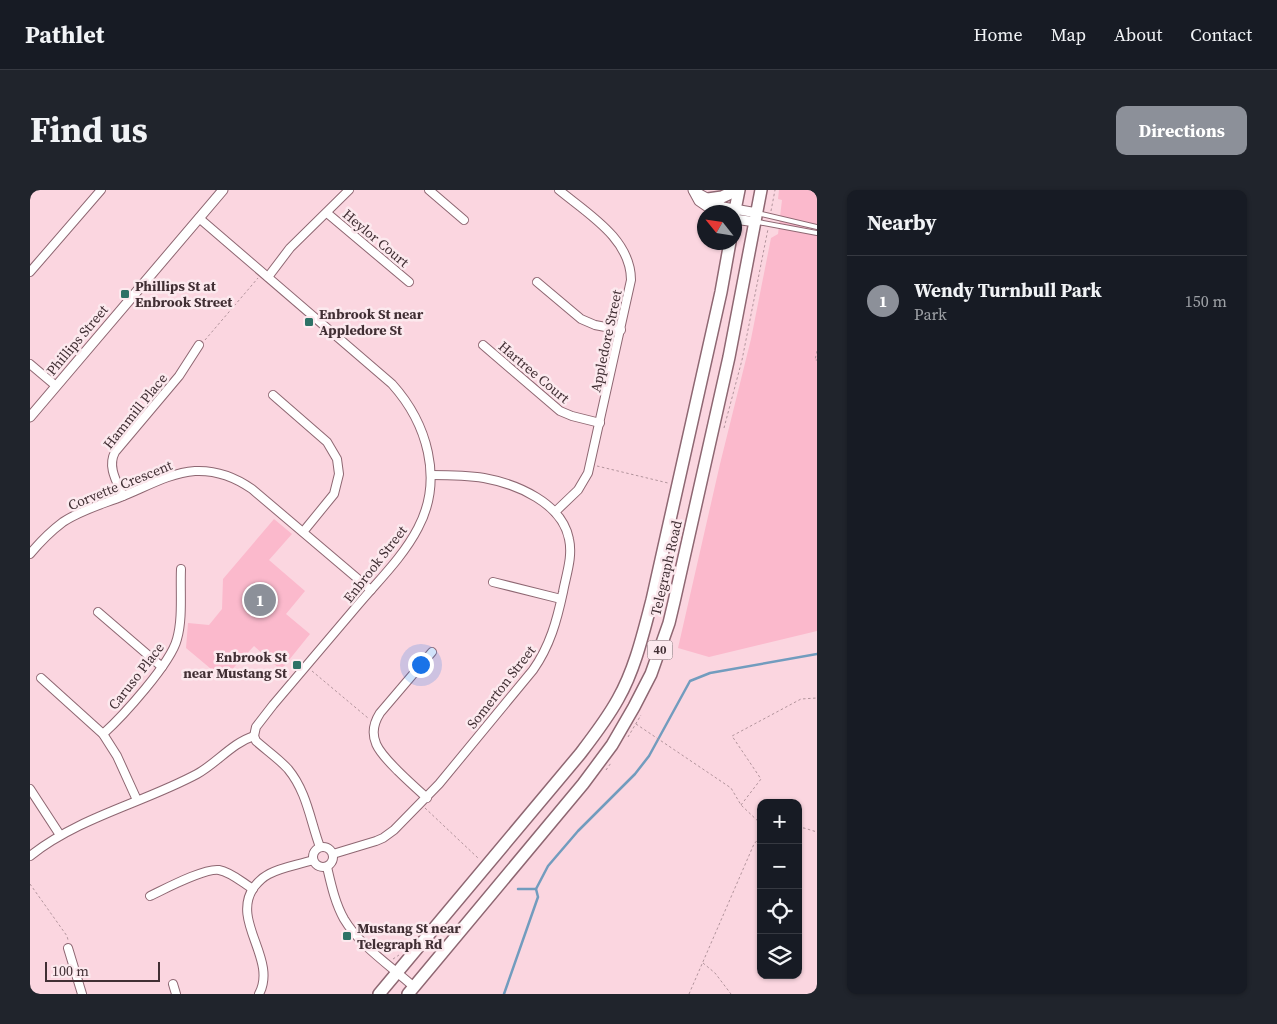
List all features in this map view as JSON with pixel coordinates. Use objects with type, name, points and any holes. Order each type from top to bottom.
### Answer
[{"type":"main road","points":[[708,199],[722,197],[738,190]]},
{"type":"main road","points":[[736,205],[738,190]]},
{"type":"main road","name":"Telegraph Road","points":[[411,990],[601,761],[634,707],[651,674],[669,623],[674,602],[729,358],[761,190]]},
{"type":"main road","name":"Telegraph Road","points":[[379,994],[592,739],[623,688],[637,654],[652,600],[721,292],[729,250]]},
{"type":"street","points":[[30,272],[101,190]]},
{"type":"street","name":"Phillips Street","points":[[30,417],[223,190]]},
{"type":"street","points":[[265,275],[349,190]]},
{"type":"street","points":[[429,190],[464,220]]},
{"type":"street","name":"Appledore Street","points":[[554,512],[582,484],[591,465],[632,280],[627,257],[615,238],[559,190]]},
{"type":"street","points":[[694,191],[719,205]]},
{"type":"street","points":[[694,191],[699,201],[705,205]]},
{"type":"street","name":"Heylor Court","points":[[327,213],[409,282]]},
{"type":"street","points":[[742,216],[757,218]]},
{"type":"street","name":"Enbrook Street","points":[[199,218],[383,376],[401,394],[414,413],[424,435],[429,456],[429,496],[418,528],[406,548],[264,717],[255,730],[254,736]]},
{"type":"street","points":[[537,282],[581,319],[595,325],[621,330]]},
{"type":"street","name":"Hammill Place","points":[[123,496],[113,472],[113,456],[179,376],[199,345]]},
{"type":"street","name":"Hartree Court","points":[[483,346],[560,411],[600,423]]},
{"type":"street","points":[[30,364],[56,386]]},
{"type":"street","points":[[273,395],[327,442],[334,453],[338,465],[338,482],[334,494],[303,532]]},
{"type":"street","name":"Corvette Crescent","points":[[30,554],[47,536],[72,517],[174,475],[195,471],[214,472],[231,477],[246,485],[371,590]]},
{"type":"street","name":"Somerton Street","points":[[333,854],[383,838],[427,798],[540,661],[552,634],[561,599],[570,550],[567,531],[554,512],[533,496],[504,483],[475,477],[430,475]]},
{"type":"street","name":"Caruso Place","points":[[104,734],[117,721],[171,654],[177,638],[182,570]]},
{"type":"street","points":[[494,582],[561,599]]},
{"type":"street","points":[[98,612],[162,667]]},
{"type":"street","points":[[427,798],[380,752],[374,737],[375,723],[384,708],[432,652]]},
{"type":"street","points":[[41,678],[104,734],[138,800]]},
{"type":"street","points":[[30,856],[60,836],[198,773],[217,761],[243,740],[254,736],[283,764],[297,781],[308,808],[320,847]]},
{"type":"street","points":[[30,789],[60,836]]},
{"type":"street","points":[[320,847],[329,848],[333,854],[332,863],[326,867],[317,866],[313,860],[313,854],[320,847]]},
{"type":"street","points":[[259,994],[263,984],[264,971],[248,912],[249,899],[253,889],[268,874],[313,860]]},
{"type":"street","points":[[326,867],[337,902],[349,926],[365,944],[398,972],[411,990]]},
{"type":"street","points":[[150,896],[203,872],[213,870],[227,873],[253,889]]},
{"type":"street","points":[[68,948],[82,994]]},
{"type":"street","points":[[173,984],[176,994]]},
{"type":"lane","points":[[757,218],[817,227]]},
{"type":"lane","points":[[757,218],[817,233]]},
{"type":"path","points":[[772,208],[775,190]]},
{"type":"path","points":[[199,345],[265,275]]},
{"type":"path","points":[[817,351],[815,360],[817,360]]},
{"type":"path","points":[[591,465],[669,483]]},
{"type":"path","points":[[307,666],[375,723]]},
{"type":"path","points":[[741,805],[761,779],[732,736],[801,699],[817,698]]},
{"type":"path","points":[[636,724],[731,788],[741,805],[757,820]]},
{"type":"path","points":[[421,804],[480,860]]},
{"type":"path","points":[[802,828],[817,832]]},
{"type":"path","points":[[689,994],[757,841]]},
{"type":"path","points":[[30,884],[67,936],[68,948]]},
{"type":"path","points":[[702,962],[715,973],[731,994]]},
{"type":"shaded area","points":[[779,190],[817,190],[817,631],[709,657],[678,648],[751,339],[771,238],[778,234],[782,200],[778,199]]},
{"type":"shaded area","points":[[274,519],[292,534],[269,560],[305,591],[286,614],[310,634],[281,670],[254,646],[223,679],[186,648],[188,623],[209,625],[222,609],[223,579]]},
{"type":"waterway","points":[[504,994],[538,897],[536,889],[548,866],[578,831],[635,774],[649,756],[690,681],[710,673],[817,654]]},
{"type":"waterway","points":[[518,889],[536,889]]},
{"type":"place","name":"Phillips St at Enbrook Street","points":[[125,294]]},
{"type":"place","name":"Enbrook St near Appledore St","points":[[309,322]]},
{"type":"place","name":"Wendy Turnbull Park","points":[[260,600]]},
{"type":"place","name":"Enbrook St near Mustang St","points":[[297,665]]},
{"type":"place","name":"Mustang St near Telegraph Rd","points":[[347,936]]}]
